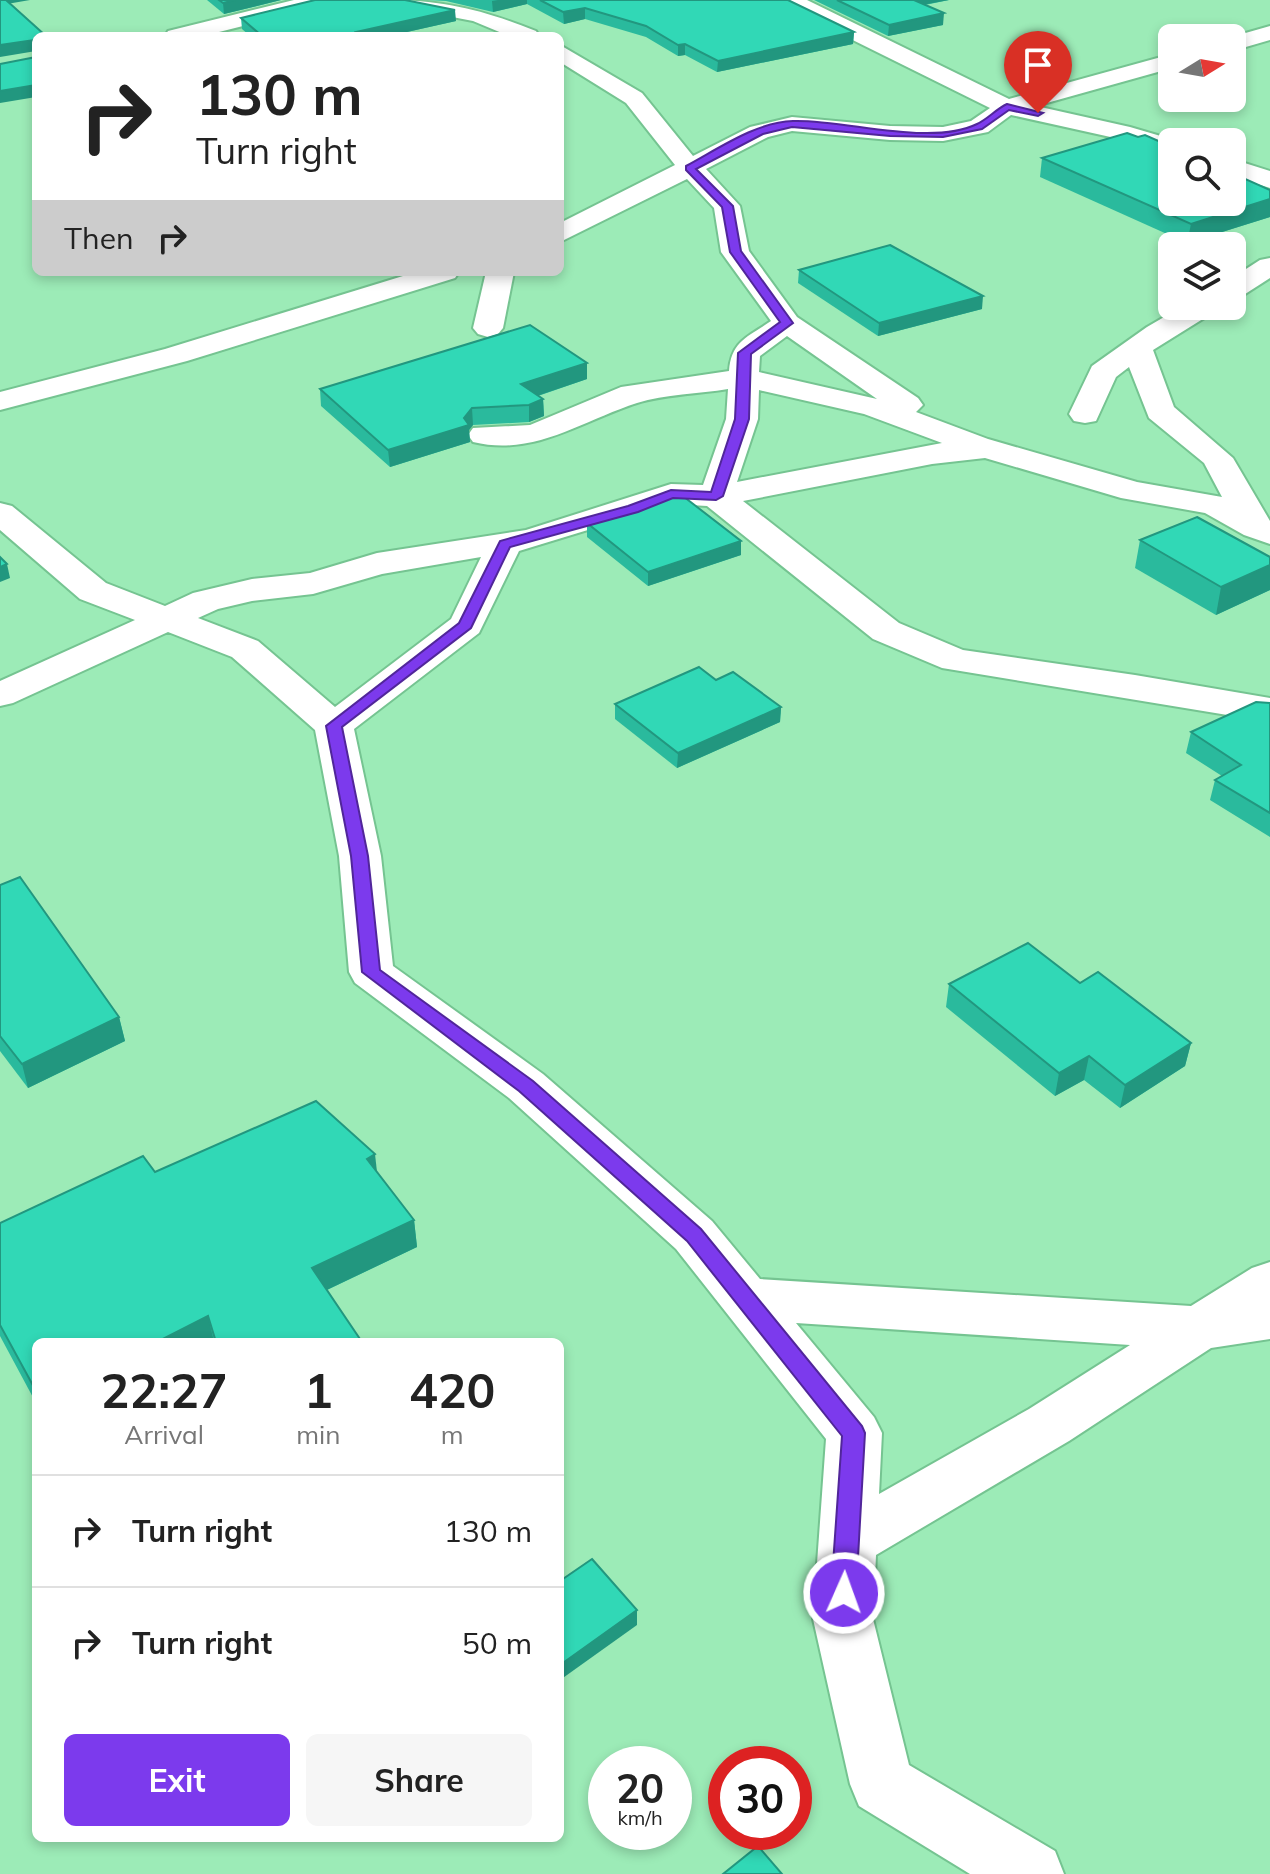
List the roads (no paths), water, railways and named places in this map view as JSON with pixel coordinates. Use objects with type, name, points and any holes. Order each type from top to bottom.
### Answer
[{"type":"street","points":[[192,32],[320,0]]},
{"type":"street","points":[[398,0],[479,16],[518,32]]},
{"type":"street","points":[[790,0],[1007,107],[1158,143]]},
{"type":"street","points":[[1246,40],[1270,33]]},
{"type":"street","points":[[564,54],[634,98],[690,168],[727,206],[735,252],[787,323],[890,396],[986,448]]},
{"type":"street","points":[[564,232],[759,132],[792,124],[890,133],[943,134],[979,127],[1007,107],[1158,65]]},
{"type":"street","points":[[1246,172],[1270,180]]},
{"type":"street","points":[[1246,281],[1270,266]]},
{"type":"street","points":[[0,401],[176,355],[432,276]]},
{"type":"street","points":[[488,328],[499,276]]},
{"type":"street","points":[[1085,414],[1103,372],[1182,320]]},
{"type":"street","points":[[716,496],[742,419],[745,353],[787,323]]},
{"type":"street","points":[[1137,348],[1160,411],[1217,458],[1264,533]]},
{"type":"street","points":[[484,435],[535,434],[632,394],[744,378],[873,407],[986,448],[1133,491],[1214,505],[1264,533]]},
{"type":"street","points":[[0,695],[206,601],[237,593],[313,583],[377,564],[531,539],[633,509],[671,494],[716,496],[932,454],[986,448]]},
{"type":"street","points":[[716,496],[886,631],[955,660],[1135,686],[1270,710]]},
{"type":"street","points":[[0,513],[93,591],[245,649],[334,726],[360,856],[371,972],[526,1086],[694,1235],[854,1433],[843,1619],[882,1784],[1031,1874]]},
{"type":"street","points":[[334,726],[466,625],[505,544]]},
{"type":"street","points":[[846,1543],[1049,1425],[1270,1282]]},
{"type":"street","points":[[746,1299],[1200,1328],[1270,1318]]}]
